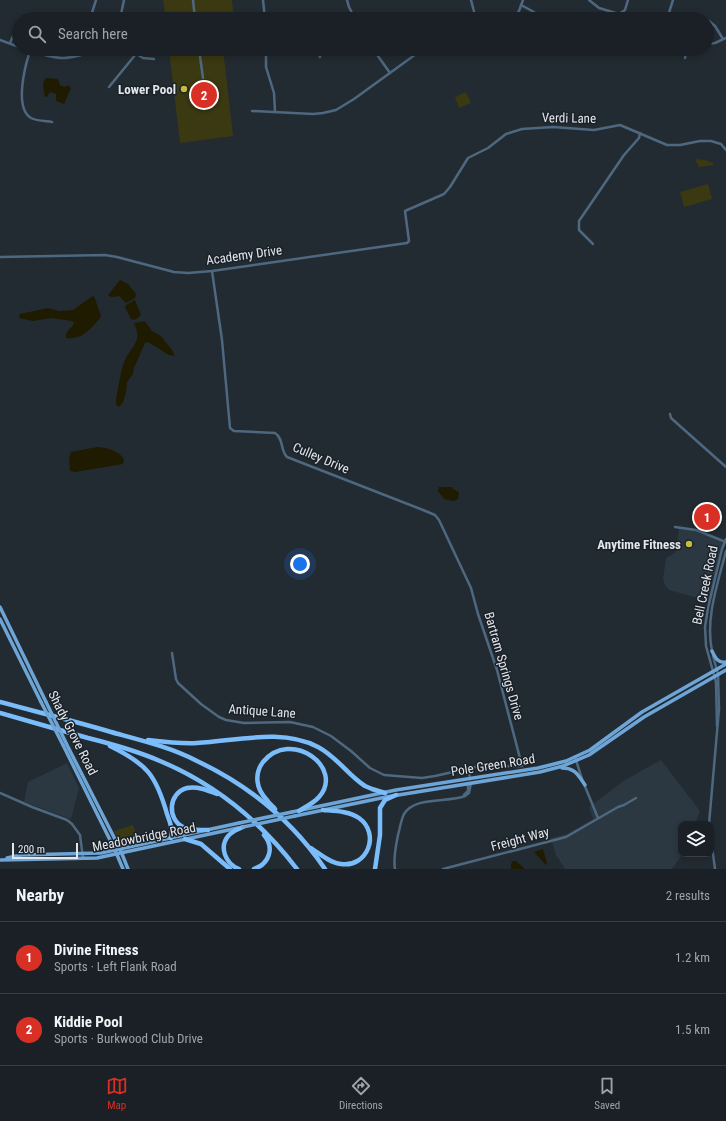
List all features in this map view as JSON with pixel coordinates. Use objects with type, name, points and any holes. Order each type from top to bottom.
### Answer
[{"type":"highway","points":[[0,702],[136,738],[181,754],[236,782],[278,814]]},
{"type":"highway","points":[[0,713],[132,750],[192,776],[224,797],[260,827],[279,847],[296,869]]},
{"type":"highway","points":[[136,738],[186,743],[273,737],[295,739],[307,742],[326,752],[365,786],[385,792]]},
{"type":"highway","points":[[100,741],[130,757],[147,770],[153,777],[162,796],[172,830],[171,838]]},
{"type":"highway","points":[[298,811],[314,802],[321,794],[325,785],[324,774],[318,762],[309,754],[296,749],[284,749],[276,752],[266,759],[257,776],[258,784],[266,800],[325,869]]},
{"type":"highway","points":[[208,830],[189,828],[179,824],[172,813],[174,798],[180,792],[192,788],[202,789],[224,797]]},
{"type":"highway","points":[[375,869],[380,835],[380,808],[385,800],[396,795]]},
{"type":"highway","points":[[306,845],[328,860],[341,864],[355,863],[363,857],[367,851],[370,841],[370,834],[362,820],[347,813],[323,810]]},
{"type":"highway","points":[[239,869],[228,861],[224,845],[230,835],[241,825]]},
{"type":"highway","points":[[254,869],[265,863],[270,850],[268,841],[260,827]]},
{"type":"highway","points":[[185,839],[201,844],[230,869]]},
{"type":"main road","name":"Shady Grove Road","points":[[0,607],[41,702],[128,869]]},
{"type":"main road","name":"Shady Grove Road","points":[[0,619],[46,702],[118,852],[123,869]]},
{"type":"main road","points":[[712,651],[717,661],[726,663]]},
{"type":"main road","name":"Pole Green Road","points":[[241,825],[469,782],[575,759],[600,744],[642,712],[726,663]]},
{"type":"main road","name":"Pole Green Road","points":[[241,825],[292,812],[385,792],[491,780],[555,769],[599,749],[644,717],[726,670]]},
{"type":"main road","points":[[555,769],[566,768],[576,772],[585,785]]},
{"type":"main road","name":"Meadowbridge Road","points":[[118,852],[185,839],[241,825]]},
{"type":"main road","name":"Meadowbridge Road","points":[[83,856],[0,860],[21,855],[83,856],[97,858],[171,838],[241,825]]},
{"type":"street","points":[[92,12],[96,0]]},
{"type":"street","points":[[121,12],[124,0]]},
{"type":"street","points":[[193,0],[195,12]]},
{"type":"street","points":[[263,0],[264,12]]},
{"type":"street","points":[[347,0],[352,12]]},
{"type":"street","points":[[471,0],[474,12]]},
{"type":"street","points":[[518,12],[523,0]]},
{"type":"street","points":[[589,0],[599,8],[611,12]]},
{"type":"street","points":[[624,12],[628,0]]},
{"type":"street","points":[[669,12],[672,0]]},
{"type":"street","points":[[521,5],[533,12]]},
{"type":"street","points":[[714,25],[724,39],[714,42]]},
{"type":"street","points":[[0,40],[10,43],[12,38]]},
{"type":"street","points":[[28,56],[25,67],[22,107],[27,115],[32,118],[52,122]]},
{"type":"street","points":[[48,56],[68,59],[76,56]]},
{"type":"street","points":[[109,87],[134,56]]},
{"type":"street","points":[[140,56],[154,59]]},
{"type":"street","points":[[201,56],[203,78]]},
{"type":"street","points":[[266,56],[266,67],[274,93],[275,112]]},
{"type":"street","points":[[378,56],[390,73]]},
{"type":"street","points":[[252,111],[318,114],[336,110],[413,56]]},
{"type":"street","name":"Verdi Lane","points":[[450,187],[468,158],[484,150],[503,136],[516,130],[553,127],[588,131],[620,125],[660,143],[671,146],[680,146],[700,141],[715,141],[721,144],[726,150]]},
{"type":"street","points":[[593,244],[579,230],[579,221],[624,155],[639,138],[640,133]]},
{"type":"street","name":"Academy Drive","points":[[0,257],[105,255],[174,272],[188,273],[407,243],[409,240],[405,210],[444,194],[450,187]]},
{"type":"street","name":"Culley Drive","points":[[212,270],[222,340],[231,429],[234,431],[275,433],[280,438],[283,452],[287,457],[434,515],[438,520],[464,572]]},
{"type":"street","points":[[670,414],[671,418],[726,467]]},
{"type":"street","points":[[675,527],[696,530],[726,541]]},
{"type":"street","name":"Bell Creek Road","points":[[709,821],[717,730],[717,675],[706,646],[705,619],[726,541]]},
{"type":"street","name":"Bell Creek Road","points":[[715,670],[709,636],[710,620],[726,551]]},
{"type":"street","name":"Bartram Springs Drive","points":[[464,572],[471,588],[494,661],[522,766]]},
{"type":"street","name":"Antique Lane","points":[[172,653],[176,679],[181,686],[212,712],[226,720],[251,723],[290,722],[313,728],[340,742],[370,768],[379,773],[389,776],[412,778],[429,777],[480,766],[522,766]]},
{"type":"street","points":[[575,759],[598,818]]},
{"type":"street","points":[[395,869],[395,854],[404,814],[408,809],[415,805],[464,795],[468,791],[468,768]]},
{"type":"street","points":[[0,792],[26,805],[70,822],[77,829],[80,835],[83,856]]},
{"type":"street","name":"Freight Way","points":[[443,869],[566,837],[636,798]]},
{"type":"street","points":[[713,857],[715,869]]},
{"type":"shaded area","points":[[163,0],[232,0],[233,12],[165,12]]},
{"type":"shaded area","points":[[170,56],[224,56],[233,136],[180,143]]},
{"type":"shaded area","points":[[46,78],[58,79],[60,85],[65,87],[68,85],[71,88],[64,104],[56,101],[56,94],[50,92],[47,97],[45,97],[43,84]]},
{"type":"shaded area","points":[[466,92],[471,103],[459,108],[455,97]]},
{"type":"shaded area","points":[[695,159],[705,160],[713,163],[713,165],[699,167]]},
{"type":"shaded area","points":[[708,184],[712,199],[684,207],[680,192]]},
{"type":"shaded area","points":[[120,280],[128,284],[136,294],[135,298],[126,303],[119,296],[111,297],[108,295]]},
{"type":"shaded area","points":[[94,296],[101,316],[90,330],[77,337],[66,338],[68,331],[74,323],[72,321],[51,318],[33,321],[19,318],[20,314],[48,308],[59,311],[73,310]]},
{"type":"shaded area","points":[[135,300],[141,315],[135,320],[131,319],[125,307]]},
{"type":"shaded area","points":[[145,321],[152,331],[161,336],[175,356],[169,355],[148,342],[145,343],[134,368],[133,374],[127,382],[126,393],[123,402],[119,407],[116,405],[116,399],[122,368],[137,339],[134,323]]},
{"type":"shaded area","points":[[97,447],[116,452],[124,459],[123,464],[75,472],[70,471],[69,459],[71,452]]},
{"type":"shaded area","points":[[439,487],[452,487],[459,492],[458,499],[454,501],[444,499],[438,491]]},
{"type":"shaded area","points":[[679,527],[690,529],[725,541],[709,601],[669,590],[665,585],[663,579],[666,558],[676,552]]},
{"type":"shaded area","points":[[661,760],[700,811],[696,821],[678,821],[678,857],[681,857],[672,869],[565,869],[556,855],[551,838],[567,834],[593,819],[589,807],[625,780]]},
{"type":"shaded area","points":[[67,763],[79,788],[71,819],[24,802],[28,782]]},
{"type":"shaded area","points":[[133,825],[139,842],[121,845],[114,831]]},
{"type":"shaded area","points":[[543,849],[547,863],[546,865],[534,852]]},
{"type":"shaded area","points":[[513,861],[516,861],[525,869],[511,869],[511,864]]},
{"type":"place","name":"Lower Pool","points":[[184,89]]},
{"type":"place","name":"Kiddie Pool","points":[[204,95]]},
{"type":"place","name":"Divine Fitness","points":[[707,517]]},
{"type":"place","name":"Anytime Fitness","points":[[689,544]]}]
